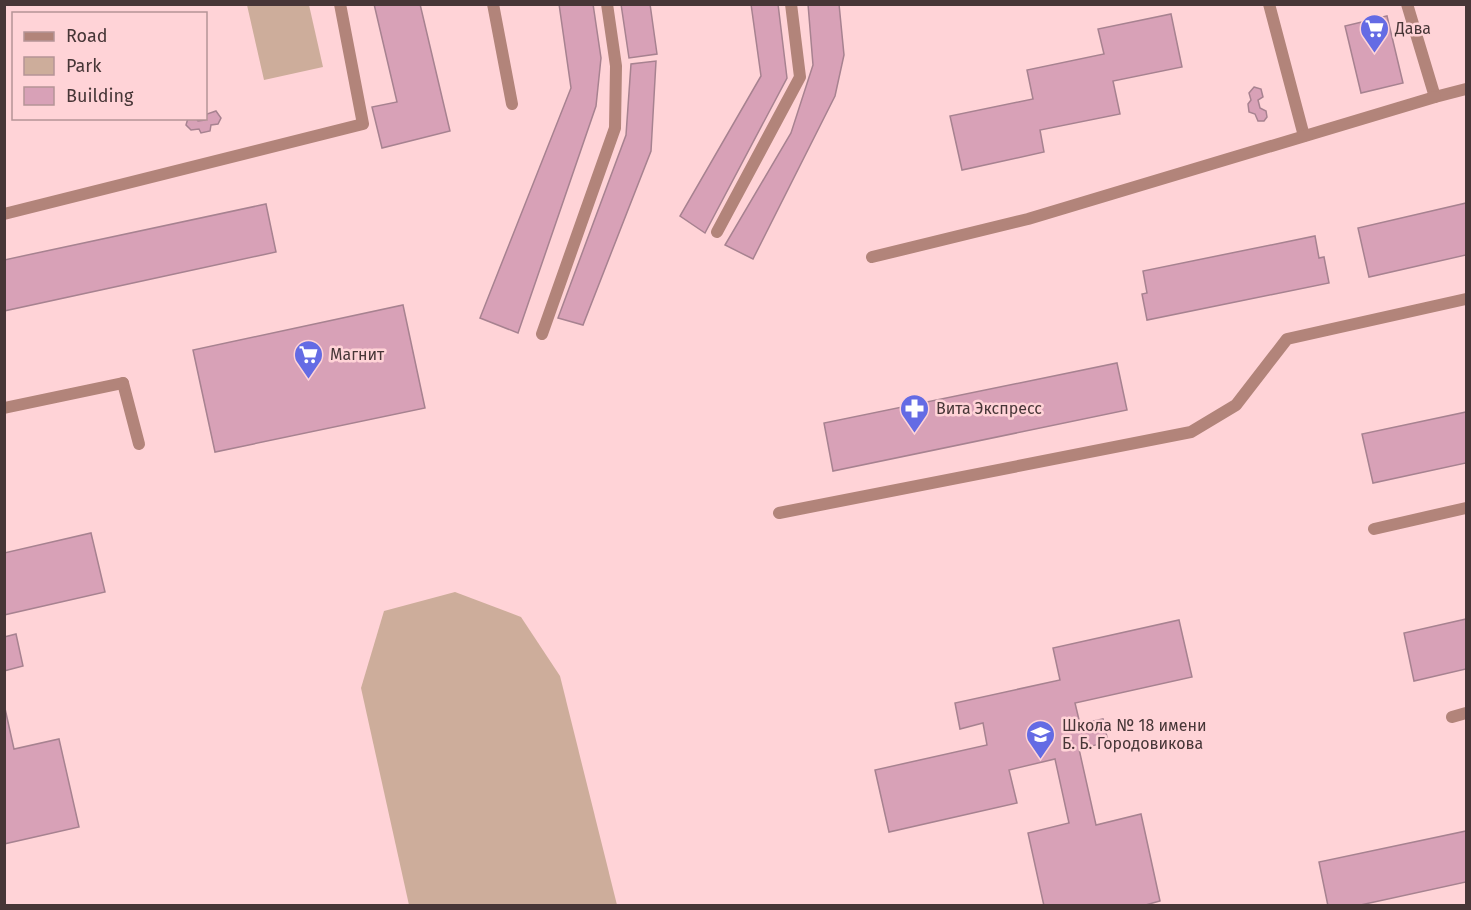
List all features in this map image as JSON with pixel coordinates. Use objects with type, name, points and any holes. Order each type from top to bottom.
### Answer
[{"type":"street","points":[[4,214],[363,124],[340,4]]},
{"type":"street","points":[[493,4],[512,104]]},
{"type":"street","points":[[542,334],[615,128],[616,66],[607,4]]},
{"type":"street","points":[[717,232],[800,77],[791,4]]},
{"type":"street","points":[[1269,4],[1304,136]]},
{"type":"street","points":[[1407,4],[1435,97]]},
{"type":"street","points":[[872,257],[1028,219],[1467,89]]},
{"type":"street","points":[[779,513],[1191,432],[1236,405],[1287,339],[1467,299]]},
{"type":"street","points":[[4,408],[123,382],[139,444]]},
{"type":"street","points":[[1374,529],[1467,508]]},
{"type":"street","points":[[1452,717],[1467,713]]},
{"type":"green space","points":[[247,5],[309,5],[323,67],[264,80]]},
{"type":"green space","points":[[455,592],[521,617],[560,676],[617,905],[409,905],[361,688],[384,611]]},
{"type":"building","points":[[374,4],[420,4],[450,131],[382,148],[372,107],[397,102]]},
{"type":"building","points":[[559,4],[593,4],[601,58],[596,106],[518,333],[480,318],[571,88]]},
{"type":"building","points":[[621,4],[650,4],[657,54],[629,58]]},
{"type":"building","points":[[751,4],[778,4],[787,78],[705,233],[680,216],[761,76]]},
{"type":"building","points":[[808,4],[839,4],[844,55],[835,96],[753,259],[725,245],[791,133],[813,65]]},
{"type":"building","points":[[1171,14],[1182,67],[1113,81],[1120,114],[1040,130],[1044,152],[962,170],[950,116],[1033,99],[1027,70],[1104,54],[1098,29]]},
{"type":"building","name":"Дава","points":[[1387,16],[1403,83],[1361,93],[1345,26]]},
{"type":"building","points":[[656,61],[651,151],[583,325],[558,318],[626,135],[631,64]]},
{"type":"building","points":[[1254,87],[1261,89],[1263,97],[1258,100],[1260,108],[1266,111],[1267,117],[1264,121],[1258,121],[1255,114],[1249,112],[1248,104],[1251,100],[1249,93]]},
{"type":"building","points":[[216,111],[221,118],[218,124],[211,125],[210,131],[201,133],[199,129],[191,130],[186,125],[187,120],[207,120],[207,114]]},
{"type":"building","points":[[1466,203],[1466,255],[1369,277],[1358,228]]},
{"type":"building","points":[[266,204],[276,252],[4,311],[4,260]]},
{"type":"building","points":[[1315,236],[1319,258],[1324,257],[1329,283],[1147,320],[1142,294],[1147,293],[1143,271]]},
{"type":"building","name":"Магнит","points":[[403,305],[425,408],[215,452],[193,350]]},
{"type":"building","points":[[1117,363],[1127,410],[833,471],[824,423]]},
{"type":"building","points":[[1466,412],[1466,463],[1373,483],[1362,434]]},
{"type":"building","points":[[91,533],[105,592],[4,615],[4,553]]},
{"type":"building","points":[[1466,619],[1466,669],[1414,681],[1404,633]]},
{"type":"building","points":[[1179,620],[1192,677],[1075,703],[1080,724],[1103,719],[1108,742],[1079,749],[1096,825],[1141,814],[1160,901],[1142,906],[1044,906],[1028,833],[1069,823],[1055,759],[1009,770],[1017,803],[889,832],[875,770],[987,745],[983,723],[960,729],[955,703],[1060,680],[1053,648]]},
{"type":"building","points":[[16,634],[23,666],[4,671],[4,637]]},
{"type":"building","points":[[4,704],[14,749],[59,739],[79,827],[4,844]]},
{"type":"building","points":[[1466,831],[1466,882],[1356,906],[1328,906],[1319,862]]},
{"type":"place","name":"Дава","points":[[1374,54]]},
{"type":"place","name":"Магнит","points":[[309,380]]},
{"type":"place","name":"Вита Экспресс","points":[[915,434]]},
{"type":"place","name":"Школа № 18 имени Б. Б. Городовикова","points":[[1041,760]]}]
